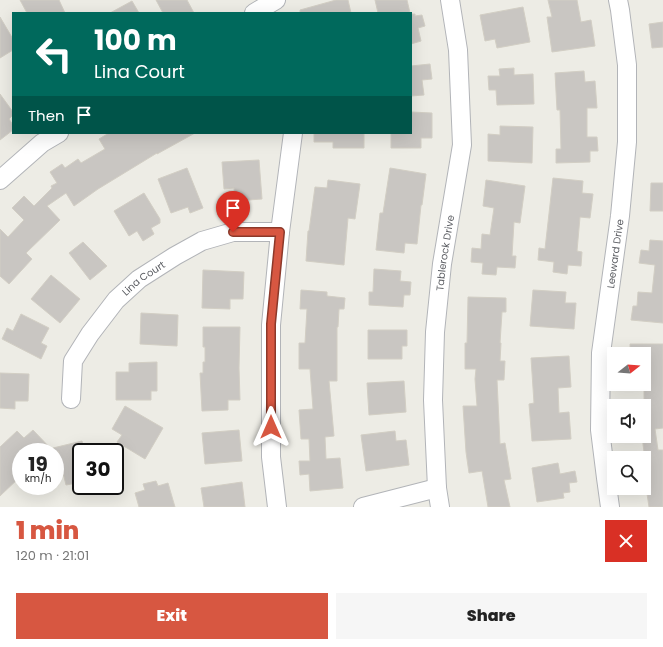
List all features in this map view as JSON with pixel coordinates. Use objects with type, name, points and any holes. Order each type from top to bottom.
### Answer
[{"type":"street","points":[[256,12],[277,0],[282,12]]},
{"type":"street","name":"Tablerock Drive","points":[[440,507],[437,488],[433,400],[435,332],[442,264],[462,145],[458,50],[450,0]]},
{"type":"street","name":"Leeward Drive","points":[[610,507],[600,430],[601,353],[620,216],[628,142],[627,64],[618,0]]},
{"type":"street","points":[[0,180],[42,143],[57,134]]},
{"type":"street","points":[[277,507],[271,457],[271,324],[280,232],[293,134]]},
{"type":"street","name":"Lina Court","points":[[71,399],[72,361],[116,300],[139,279],[174,256],[202,241],[233,232],[280,232]]},
{"type":"street","points":[[363,507],[437,488]]},
{"type":"building","points":[[20,0],[59,0],[65,12],[26,12]]},
{"type":"building","points":[[156,0],[187,0],[193,12],[162,12]]},
{"type":"building","points":[[336,0],[348,0],[351,12],[300,12],[300,10]]},
{"type":"building","points":[[375,0],[407,0],[410,12],[378,12]]},
{"type":"building","points":[[548,0],[577,0],[581,22],[591,20],[595,46],[552,52],[547,17],[552,17]]},
{"type":"building","points":[[132,1],[138,12],[112,12]]},
{"type":"building","points":[[523,7],[530,42],[497,48],[495,39],[485,41],[480,15]]},
{"type":"building","points":[[412,14],[415,14],[415,16],[422,15],[425,26],[418,28],[421,41],[412,44]]},
{"type":"building","points":[[0,17],[12,37],[12,51],[0,58]]},
{"type":"building","points":[[663,22],[663,47],[652,48],[649,24]]},
{"type":"building","points":[[430,64],[432,79],[422,80],[424,95],[412,96],[412,66]]},
{"type":"building","points":[[514,68],[514,75],[533,74],[534,104],[497,105],[496,90],[489,90],[488,76],[500,76],[499,69]]},
{"type":"building","points":[[584,71],[585,82],[595,81],[597,108],[587,108],[587,137],[597,137],[598,151],[590,151],[590,162],[556,163],[556,149],[561,149],[560,110],[557,110],[555,73]]},
{"type":"building","points":[[0,94],[12,111],[12,116],[9,119],[12,124],[12,131],[0,140]]},
{"type":"building","points":[[412,112],[432,113],[432,138],[421,138],[421,148],[391,148],[391,134],[412,134]]},
{"type":"building","points":[[500,126],[533,127],[532,163],[488,161],[488,134],[500,135]]},
{"type":"building","points":[[107,134],[193,134],[157,153],[98,189],[74,206],[66,193],[47,206],[60,220],[26,253],[32,259],[9,284],[0,276],[0,229],[8,237],[24,220],[12,208],[24,196],[34,206],[52,188],[51,186],[57,183],[50,172],[62,164],[65,168],[78,159],[81,163],[105,149],[99,139]]},
{"type":"building","points":[[314,134],[364,134],[364,148],[333,148],[333,142],[314,142]]},
{"type":"building","points":[[259,160],[262,199],[235,201],[234,188],[224,189],[222,162]]},
{"type":"building","points":[[187,168],[203,208],[190,213],[188,207],[171,213],[158,179]]},
{"type":"building","points":[[390,168],[426,174],[417,244],[405,243],[404,253],[376,250],[380,213],[383,213]]},
{"type":"building","points":[[553,178],[583,181],[582,193],[593,194],[590,218],[580,217],[577,251],[582,252],[581,266],[568,265],[567,274],[553,272],[554,262],[538,260],[539,248],[545,249]]},
{"type":"building","points":[[328,180],[360,184],[355,219],[348,218],[344,265],[306,261],[308,231],[315,187],[327,188]]},
{"type":"building","points":[[486,180],[525,186],[520,223],[514,222],[512,256],[516,256],[515,268],[497,267],[496,275],[482,274],[483,263],[471,262],[472,248],[481,249],[482,234],[490,235],[494,208],[483,206]]},
{"type":"building","points":[[651,183],[663,183],[663,211],[650,211]]},
{"type":"building","points":[[144,193],[160,219],[160,223],[151,228],[154,234],[143,241],[137,231],[129,236],[114,211]]},
{"type":"building","points":[[650,240],[663,241],[663,323],[631,320],[633,306],[637,306],[638,292],[652,293],[655,265],[639,263],[641,250],[649,251]]},
{"type":"building","points":[[83,242],[107,266],[90,280],[69,253]]},
{"type":"building","points":[[374,269],[401,271],[400,281],[411,282],[410,295],[404,295],[403,307],[369,305],[369,292],[373,292]]},
{"type":"building","points":[[203,270],[244,272],[243,299],[230,299],[230,309],[202,308]]},
{"type":"building","points":[[51,275],[80,299],[60,323],[31,299]]},
{"type":"building","points":[[301,290],[327,292],[327,296],[345,298],[344,309],[339,309],[337,327],[337,381],[329,381],[334,436],[325,437],[326,459],[340,458],[343,488],[310,491],[309,474],[300,475],[299,461],[310,461],[309,439],[301,439],[299,410],[313,409],[310,369],[299,369],[299,343],[305,343],[307,309],[300,309]]},
{"type":"building","points":[[533,290],[566,292],[565,303],[576,303],[574,329],[530,326]]},
{"type":"building","points":[[468,297],[506,298],[506,312],[502,312],[500,343],[500,361],[505,361],[504,380],[497,380],[500,444],[505,443],[511,479],[504,480],[510,507],[488,507],[482,471],[469,473],[463,406],[477,406],[475,379],[476,369],[465,369]]},
{"type":"building","points":[[141,313],[178,315],[177,346],[140,344]]},
{"type":"building","points":[[21,314],[49,328],[41,343],[47,346],[41,359],[2,339],[7,328],[13,331]]},
{"type":"building","points":[[203,327],[240,327],[240,400],[228,400],[228,410],[202,411],[200,373],[203,373],[203,362],[205,362]]},
{"type":"building","points":[[368,330],[407,330],[407,346],[402,346],[402,359],[368,359]]},
{"type":"building","points":[[630,344],[663,344],[663,428],[655,429],[658,450],[663,450],[663,507],[649,507],[647,495],[651,495],[651,451],[644,451],[643,443],[651,443],[651,399],[644,399],[644,391],[651,391],[651,347],[630,347]]},
{"type":"building","points":[[569,356],[571,387],[558,388],[559,413],[569,412],[571,439],[532,441],[529,404],[534,403],[531,358]]},
{"type":"building","points":[[157,362],[157,391],[151,391],[151,400],[116,400],[116,372],[129,372],[129,363]]},
{"type":"building","points":[[0,373],[29,374],[28,401],[15,401],[15,409],[0,408]]},
{"type":"building","points":[[404,381],[406,412],[369,415],[367,383]]},
{"type":"building","points":[[125,406],[163,428],[145,459],[124,446],[124,443],[117,442],[122,435],[112,429]]},
{"type":"building","points":[[33,430],[45,443],[12,443],[12,485],[0,496],[0,447],[17,431],[24,438]]},
{"type":"building","points":[[239,430],[242,461],[205,464],[202,433]]},
{"type":"building","points":[[395,431],[396,441],[406,440],[409,465],[366,471],[361,435]]},
{"type":"building","points":[[72,443],[72,484],[66,485],[64,477],[64,445]]},
{"type":"building","points":[[558,463],[560,474],[575,471],[577,482],[569,483],[570,492],[563,493],[564,498],[537,502],[532,468]]},
{"type":"building","points":[[156,481],[158,486],[168,483],[175,507],[139,507],[135,493],[145,490],[143,484]]},
{"type":"building","points":[[242,482],[245,507],[204,507],[201,488]]},
{"type":"route","points":[[233,232],[280,232],[271,324],[271,427]]}]
